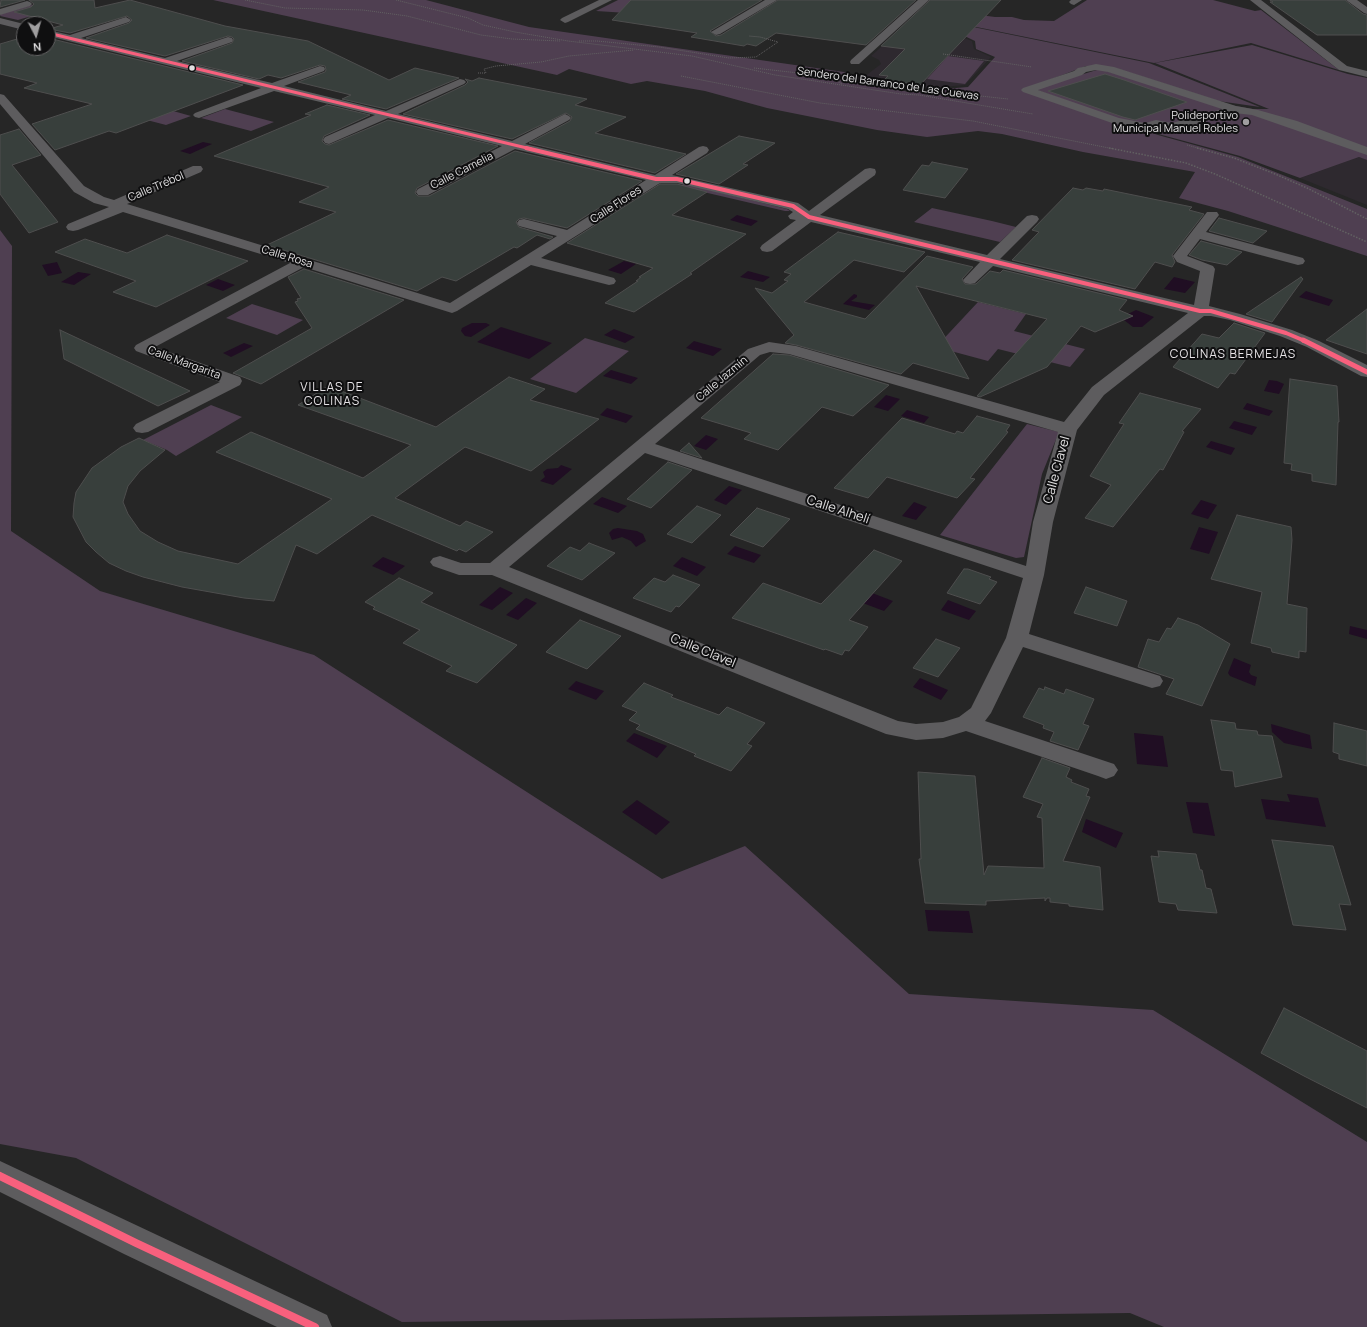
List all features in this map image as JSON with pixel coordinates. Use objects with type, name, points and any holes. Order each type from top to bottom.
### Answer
[{"type":"street","points":[[565,20],[607,0]]},
{"type":"street","points":[[716,32],[772,0]]},
{"type":"street","points":[[855,62],[924,0]]},
{"type":"street","points":[[1255,0],[1343,68],[1367,74]]},
{"type":"street","points":[[1351,0],[1367,11]]},
{"type":"street","points":[[0,12],[27,4]]},
{"type":"street","points":[[71,38],[126,20]]},
{"type":"street","points":[[0,21],[16,25]]},
{"type":"street","points":[[56,35],[656,178],[674,191],[778,215],[809,217],[1200,311],[1211,311],[1235,317],[1286,333],[1336,355],[1367,372]]},
{"type":"street","points":[[166,61],[228,40]]},
{"type":"street","points":[[199,116],[320,68]]},
{"type":"street","points":[[1234,110],[1172,127],[1156,124],[1145,127],[1116,121],[1027,90],[1078,73],[1082,70],[1096,68],[1110,69],[1234,110],[1254,112],[1293,124],[1367,151]]},
{"type":"street","points":[[329,140],[460,82]]},
{"type":"street","name":"Calle Rosa","points":[[0,97],[79,189],[99,200],[452,308]]},
{"type":"street","name":"Calle Camelia","points":[[423,192],[566,118]]},
{"type":"street","name":"Calle Flores","points":[[452,308],[570,235],[656,178],[703,150]]},
{"type":"street","name":"Calle Trébol","points":[[118,206],[197,169]]},
{"type":"street","points":[[766,248],[870,172]]},
{"type":"street","points":[[73,227],[118,206]]},
{"type":"street","points":[[1200,311],[1208,269],[1182,259],[1180,256],[1212,215]]},
{"type":"street","points":[[970,280],[1032,219]]},
{"type":"street","points":[[524,223],[570,235]]},
{"type":"street","points":[[1197,234],[1298,261]]},
{"type":"street","points":[[530,260],[609,282]]},
{"type":"street","name":"Calle Margarita","points":[[142,428],[234,381],[142,348],[304,262]]},
{"type":"street","points":[[1200,311],[1217,320],[1293,347],[1367,386]]},
{"type":"street","name":"Calle Clavel","points":[[440,562],[459,569],[495,569],[894,728],[916,732],[943,730],[967,723],[980,713],[1017,638],[1034,574],[1043,522],[1068,428],[1098,391],[1200,311]]},
{"type":"street","name":"Calle Jazmín","points":[[495,569],[754,352],[769,347],[790,349],[1068,428]]},
{"type":"street","name":"Calle Alhelí","points":[[642,446],[1034,574]]},
{"type":"street","points":[[1017,638],[1152,681]]},
{"type":"street","points":[[967,723],[1106,770]]},
{"type":"street","points":[[0,1176],[136,1244],[315,1327]]},
{"type":"path","points":[[244,0],[285,8],[363,10],[407,16],[481,36],[512,39],[605,41],[729,58],[756,57],[778,42],[760,37],[716,32]]},
{"type":"path","name":"Sendero del Barranco de Las Cuevas","points":[[396,0],[468,18],[483,25],[515,32],[568,41],[692,56],[775,75],[901,94],[919,95],[1032,114]]},
{"type":"path","points":[[484,69],[496,66],[541,62],[569,56],[642,50]]},
{"type":"path","points":[[944,54],[1078,73]]},
{"type":"path","points":[[743,67],[834,76],[837,74],[837,81],[847,86]]},
{"type":"path","points":[[681,76],[820,103],[973,121],[1186,163],[1215,174],[1367,242]]},
{"type":"path","points":[[919,95],[962,94],[1009,99]]},
{"type":"path","points":[[1185,144],[1234,158],[1307,188],[1367,219]]},
{"type":"shaded area","points":[[49,0],[74,3],[31,16],[16,16],[16,20],[0,16],[1,14]]},
{"type":"shaded area","points":[[213,0],[426,0],[529,27],[844,72],[908,92],[968,87],[995,57],[976,49],[975,41],[950,29],[944,21],[1149,63],[1260,107],[1218,101],[1115,68],[1086,66],[1023,90],[1158,135],[1238,157],[1367,209],[1367,256],[1228,211],[1179,198],[1195,172],[1083,152],[1002,134],[978,131],[927,137],[877,130],[767,108],[705,91],[647,81],[631,84],[569,69],[557,75]]},
{"type":"shaded area","points":[[618,0],[652,0],[659,15],[596,11]]},
{"type":"shaded area","points":[[1087,0],[1213,0],[1255,11],[1261,10],[1339,70],[1251,43],[1154,63],[942,20],[980,15],[1012,17],[1024,20],[1054,21]]},
{"type":"shaded area","points":[[917,15],[945,30],[972,41],[974,49],[991,57],[965,85],[919,89],[892,85],[864,77],[881,64],[879,60],[871,56]]},
{"type":"shaded area","name":"Polideportivo Municipal Manuel Robles","points":[[1252,45],[1348,74],[1367,78],[1367,160],[1359,157],[1300,178],[1240,156],[1162,135],[1034,89],[1100,69],[1206,101],[1253,109],[1269,109],[1155,63]]},
{"type":"shaded area","points":[[948,56],[984,61],[965,84],[927,79]]},
{"type":"shaded area","points":[[141,102],[191,116],[166,125],[116,112]]},
{"type":"shaded area","points":[[225,109],[274,122],[251,131],[201,118]]},
{"type":"shaded area","points":[[203,142],[212,144],[190,154],[180,151]]},
{"type":"shaded area","points":[[1359,157],[1367,160],[1367,205],[1300,178]]},
{"type":"shaded area","points":[[686,184],[790,211],[682,187],[681,185]]},
{"type":"shaded area","points":[[932,208],[1016,227],[1000,242],[914,222]]},
{"type":"shaded area","points":[[737,215],[758,221],[751,226],[730,220]]},
{"type":"shaded area","points":[[0,230],[12,246],[11,531],[100,591],[314,655],[662,879],[745,846],[909,994],[1153,1010],[1367,1142],[1367,1327],[1164,1327],[1130,1313],[402,1322],[76,1158],[0,1144]]},
{"type":"shaded area","points":[[624,261],[636,264],[621,274],[608,270]]},
{"type":"shaded area","points":[[57,262],[62,273],[48,276],[42,265]]},
{"type":"shaded area","points":[[748,271],[770,277],[763,282],[740,277]]},
{"type":"shaded area","points":[[78,272],[91,274],[74,285],[61,282]]},
{"type":"shaded area","points":[[1174,277],[1195,282],[1185,293],[1164,289]]},
{"type":"shaded area","points":[[218,279],[235,285],[223,291],[206,285]]},
{"type":"shaded area","points":[[1306,291],[1333,300],[1329,306],[1299,297]]},
{"type":"shaded area","points":[[854,294],[857,295],[857,297],[851,301],[875,305],[869,310],[843,304]]},
{"type":"shaded area","points":[[978,302],[1026,314],[1014,331],[1085,349],[1070,367],[998,349],[988,361],[936,347]]},
{"type":"shaded area","points":[[252,304],[303,320],[277,335],[226,318]]},
{"type":"shaded area","points":[[1136,310],[1154,317],[1142,327],[1133,327],[1124,320],[1132,316],[1128,314]]},
{"type":"shaded area","points":[[472,323],[486,323],[490,325],[471,337],[465,336],[461,331],[462,328]]},
{"type":"shaded area","points":[[501,327],[552,343],[529,359],[477,342]]},
{"type":"shaded area","points":[[614,329],[635,337],[625,343],[604,335]]},
{"type":"shaded area","points":[[585,338],[629,351],[576,393],[530,379]]},
{"type":"shaded area","points":[[694,341],[722,349],[713,356],[686,348]]},
{"type":"shaded area","points":[[244,343],[253,346],[231,357],[223,353]]},
{"type":"shaded area","points":[[611,370],[638,378],[631,384],[603,376]]},
{"type":"shaded area","points":[[1269,380],[1284,384],[1279,394],[1264,391]]},
{"type":"shaded area","points":[[886,395],[900,399],[888,411],[874,407]]},
{"type":"shaded area","points":[[1247,403],[1273,411],[1269,416],[1243,409]]},
{"type":"shaded area","points":[[211,405],[242,417],[176,456],[167,450],[143,440]]},
{"type":"shaded area","points":[[607,408],[633,416],[626,423],[600,415]]},
{"type":"shaded area","points":[[907,410],[929,417],[924,423],[901,416]]},
{"type":"shaded area","points":[[1234,421],[1257,427],[1252,435],[1229,428]]},
{"type":"shaded area","points":[[1027,424],[1059,432],[1042,474],[1024,557],[1016,558],[940,535]]},
{"type":"shaded area","points":[[706,435],[718,439],[706,450],[694,446]]},
{"type":"shaded area","points":[[1211,441],[1235,448],[1231,455],[1206,447]]},
{"type":"shaded area","points":[[561,465],[572,469],[553,485],[540,481],[545,477],[543,472],[547,469],[558,468]]},
{"type":"shaded area","points":[[729,486],[742,490],[726,505],[714,500]]},
{"type":"shaded area","points":[[602,497],[627,506],[618,513],[593,504]]},
{"type":"shaded area","points":[[1201,500],[1217,505],[1208,519],[1191,514]]},
{"type":"shaded area","points":[[914,502],[927,507],[916,520],[902,516]]},
{"type":"shaded area","points":[[1199,527],[1218,532],[1209,554],[1190,549]]},
{"type":"shaded area","points":[[618,528],[637,531],[643,534],[646,541],[636,547],[631,541],[622,537],[612,540],[609,533],[613,529]]},
{"type":"shaded area","points":[[735,546],[761,555],[754,563],[727,554]]},
{"type":"shaded area","points":[[383,557],[405,566],[393,575],[372,566]]},
{"type":"shaded area","points":[[682,557],[706,567],[697,576],[673,566]]},
{"type":"shaded area","points":[[500,587],[513,593],[492,610],[479,605]]},
{"type":"shaded area","points":[[859,588],[893,601],[884,611],[852,599]]},
{"type":"shaded area","points":[[526,598],[537,603],[518,620],[506,615]]},
{"type":"shaded area","points":[[948,600],[976,611],[969,620],[941,610]]},
{"type":"shaded area","points":[[1350,626],[1367,630],[1367,639],[1349,634]]},
{"type":"shaded area","points":[[1234,658],[1251,665],[1249,672],[1251,675],[1257,677],[1255,686],[1230,676],[1228,673]]},
{"type":"shaded area","points":[[920,678],[948,690],[941,700],[913,687]]},
{"type":"shaded area","points":[[576,681],[604,691],[596,700],[568,689]]},
{"type":"shaded area","points":[[1271,724],[1310,735],[1312,749],[1284,743],[1272,732]]},
{"type":"shaded area","points":[[634,733],[667,746],[657,758],[626,741]]},
{"type":"shaded area","points":[[1134,733],[1163,736],[1168,767],[1137,764]]},
{"type":"shaded area","points":[[1287,794],[1318,798],[1326,827],[1266,819],[1261,799],[1290,802]]},
{"type":"shaded area","points":[[637,800],[670,822],[656,835],[622,812]]},
{"type":"shaded area","points":[[1186,802],[1208,803],[1215,836],[1193,833]]},
{"type":"shaded area","points":[[1086,819],[1123,833],[1116,848],[1082,832]]},
{"type":"shaded area","points":[[925,910],[969,911],[973,933],[928,931]]},
{"type":"building","points":[[1,0],[25,0],[0,7]]},
{"type":"building","points":[[29,0],[94,0],[95,8],[130,0],[225,26],[308,41],[389,80],[415,68],[459,78],[386,109],[342,99],[351,95],[298,82],[325,72],[325,66],[320,65],[281,78],[268,75],[259,79],[182,61],[232,43],[234,39],[232,37],[228,36],[165,56],[86,38],[129,23],[132,20],[127,16],[70,33],[56,30],[56,27],[63,25],[56,23],[56,16],[29,16],[14,12],[31,7],[34,4]]},
{"type":"building","points":[[631,0],[762,0],[710,31],[716,36],[721,35],[778,0],[916,0],[866,45],[776,33],[756,46],[747,44],[744,46],[691,37],[697,33],[612,20]]},
{"type":"building","points":[[930,0],[1001,0],[920,85],[884,80],[888,76],[879,75],[905,49],[881,46]]},
{"type":"building","points":[[1270,0],[1345,0],[1363,14],[1367,15],[1367,35],[1317,35],[1270,2],[1273,2]]},
{"type":"building","points":[[16,39],[16,56],[56,56],[56,40],[243,85],[116,133],[109,131],[55,150],[32,124],[92,104],[24,88],[37,83],[0,74],[0,44]]},
{"type":"building","points":[[1105,74],[1187,102],[1135,120],[1048,91]]},
{"type":"building","points":[[479,78],[587,99],[575,105],[626,117],[595,133],[686,154],[655,173],[529,143],[570,121],[572,117],[566,113],[512,139],[403,114],[465,85],[468,82],[465,79],[472,81]]},
{"type":"building","points":[[327,105],[370,115],[324,136],[322,141],[329,145],[388,120],[498,146],[417,188],[415,193],[418,196],[429,196],[515,151],[642,181],[567,228],[524,218],[519,219],[516,222],[519,227],[553,237],[550,239],[537,235],[517,248],[514,247],[456,281],[442,277],[417,291],[267,245],[336,212],[299,202],[329,187],[214,156],[311,115],[305,114]]},
{"type":"building","points":[[19,129],[41,155],[12,165],[58,222],[29,233],[0,194],[0,135]]},
{"type":"building","points":[[739,136],[775,143],[743,164],[748,165],[719,184],[676,174]]},
{"type":"building","points":[[932,162],[968,169],[945,198],[903,190],[922,165],[929,166]]},
{"type":"building","points":[[660,184],[677,184],[707,192],[672,215],[746,234],[690,273],[692,274],[634,312],[605,303],[638,281],[636,281],[641,277],[639,277],[653,268],[567,243]]},
{"type":"building","points":[[1073,188],[1083,190],[1086,188],[1103,191],[1104,189],[1192,207],[1189,210],[1204,214],[1172,255],[1175,262],[1172,267],[1155,262],[1135,289],[1012,260],[1039,232],[1032,230]]},
{"type":"building","points":[[1219,218],[1267,231],[1253,243],[1209,231]]},
{"type":"building","points":[[838,232],[925,252],[904,272],[854,260],[804,302],[865,319],[927,256],[973,267],[962,279],[965,284],[976,284],[990,271],[1000,273],[1003,270],[1127,300],[1119,310],[1133,316],[1095,332],[1081,326],[1047,367],[980,397],[977,396],[1047,319],[916,286],[969,379],[913,363],[901,374],[785,343],[794,335],[755,288],[772,293],[788,281],[784,280],[791,274],[784,272]]},
{"type":"building","points":[[167,235],[248,261],[156,307],[113,292],[136,281],[55,252],[85,239],[127,253]]},
{"type":"building","points":[[1201,241],[1242,252],[1227,265],[1202,260],[1189,255]]},
{"type":"building","points":[[304,269],[404,300],[261,384],[233,373],[312,328],[295,302],[298,301],[297,299],[301,298],[288,277]]},
{"type":"building","points":[[1301,277],[1303,279],[1272,322],[1246,314]]},
{"type":"building","points":[[1367,309],[1367,354],[1326,340]]},
{"type":"building","points":[[1234,323],[1265,333],[1235,374],[1230,373],[1218,388],[1173,367],[1202,334],[1219,338]]},
{"type":"building","points":[[60,330],[190,391],[158,406],[64,359]]},
{"type":"building","points":[[773,354],[789,355],[889,385],[853,416],[822,407],[778,450],[744,439],[751,433],[701,418]]},
{"type":"building","points":[[509,377],[545,389],[530,400],[599,419],[531,471],[465,447],[395,498],[460,526],[466,521],[493,532],[466,552],[459,549],[457,551],[372,515],[317,554],[296,545],[274,601],[244,598],[182,587],[126,571],[109,563],[86,542],[73,517],[76,492],[92,468],[121,447],[139,438],[165,450],[140,471],[128,486],[123,502],[128,514],[140,531],[158,542],[178,551],[238,564],[332,499],[216,452],[251,432],[363,478],[411,445],[298,405],[328,386],[436,427]]},
{"type":"building","points":[[1290,379],[1337,386],[1339,422],[1336,485],[1312,481],[1312,474],[1291,470],[1292,464],[1284,463]]},
{"type":"building","points":[[1140,393],[1201,409],[1182,431],[1184,432],[1163,470],[1160,469],[1113,527],[1085,518],[1111,485],[1090,476],[1124,424],[1119,423]]},
{"type":"building","points":[[977,416],[1010,425],[1006,431],[1008,432],[970,478],[975,479],[957,498],[887,477],[868,498],[834,488],[902,418],[955,434],[957,431],[963,433]]},
{"type":"building","points":[[689,443],[702,458],[680,451]]},
{"type":"building","points":[[668,462],[692,470],[651,508],[627,499]]},
{"type":"building","points":[[697,506],[721,515],[692,543],[667,534]]},
{"type":"building","points":[[757,508],[790,519],[763,547],[730,535]]},
{"type":"building","points":[[1237,515],[1291,527],[1292,540],[1287,604],[1307,608],[1306,652],[1299,651],[1299,658],[1272,652],[1271,648],[1251,643],[1262,592],[1211,579]]},
{"type":"building","points":[[589,543],[615,553],[582,580],[547,566],[570,547],[580,551]]},
{"type":"building","points":[[874,550],[902,561],[849,620],[868,627],[849,651],[845,650],[842,655],[732,618],[763,583],[821,604]]},
{"type":"building","points":[[964,569],[991,577],[989,579],[997,582],[980,604],[947,593]]},
{"type":"building","points":[[673,575],[700,585],[679,607],[676,606],[671,612],[633,598],[654,578],[665,582]]},
{"type":"building","points":[[399,578],[433,593],[421,602],[517,645],[477,683],[446,671],[452,666],[403,643],[420,630],[373,609],[375,607],[365,602]]},
{"type":"building","points":[[1086,587],[1127,601],[1117,626],[1074,613]]},
{"type":"building","points":[[1178,618],[1198,625],[1230,644],[1202,706],[1166,694],[1174,679],[1138,667],[1148,639],[1159,642],[1167,628],[1171,629]]},
{"type":"building","points":[[580,620],[621,636],[587,669],[546,652]]},
{"type":"building","points":[[936,639],[960,648],[938,677],[913,668]]},
{"type":"building","points":[[644,683],[673,695],[671,697],[719,715],[727,707],[765,723],[747,744],[752,746],[731,771],[694,756],[696,754],[636,729],[640,725],[629,720],[637,712],[622,706]]},
{"type":"building","points":[[1045,687],[1064,694],[1066,689],[1094,699],[1083,724],[1089,726],[1078,750],[1050,741],[1054,732],[1043,728],[1044,725],[1023,717],[1039,688],[1044,690]]},
{"type":"building","points":[[1211,720],[1235,723],[1236,729],[1257,731],[1258,735],[1272,736],[1282,777],[1235,787],[1233,771],[1221,770]]},
{"type":"building","points":[[1334,723],[1367,731],[1367,766],[1339,759],[1339,754],[1333,752]]},
{"type":"building","points":[[1042,758],[1070,768],[1066,777],[1072,780],[1071,782],[1089,789],[1086,796],[1090,797],[1063,861],[1100,867],[1103,910],[1050,902],[1050,898],[1047,898],[1045,901],[1045,898],[986,901],[986,905],[925,903],[919,859],[921,859],[918,772],[975,776],[984,875],[988,866],[1044,868],[1042,818],[1037,817],[1043,804],[1023,797]]},
{"type":"building","points":[[1272,840],[1333,846],[1351,905],[1339,904],[1346,930],[1293,925]]},
{"type":"building","points":[[1158,851],[1196,854],[1200,870],[1202,870],[1206,888],[1211,889],[1217,913],[1178,910],[1176,904],[1159,902],[1151,856],[1159,857]]},
{"type":"building","points":[[1284,1008],[1367,1051],[1367,1108],[1261,1053]]},
{"type":"transit line","points":[[56,35],[656,179],[677,179],[793,206],[809,217],[1200,311],[1211,311],[1235,317],[1286,333],[1313,344],[1367,372]]},
{"type":"transit line","points":[[0,1176],[136,1243],[315,1327]]},
{"type":"place","name":"Polideportivo Municipal Manuel Robles","points":[[1246,122]]},
{"type":"district","name":"COLINAS BERMEJAS","points":[[1233,355]]},
{"type":"district","name":"VILLAS DE COLINAS","points":[[332,395]]}]
